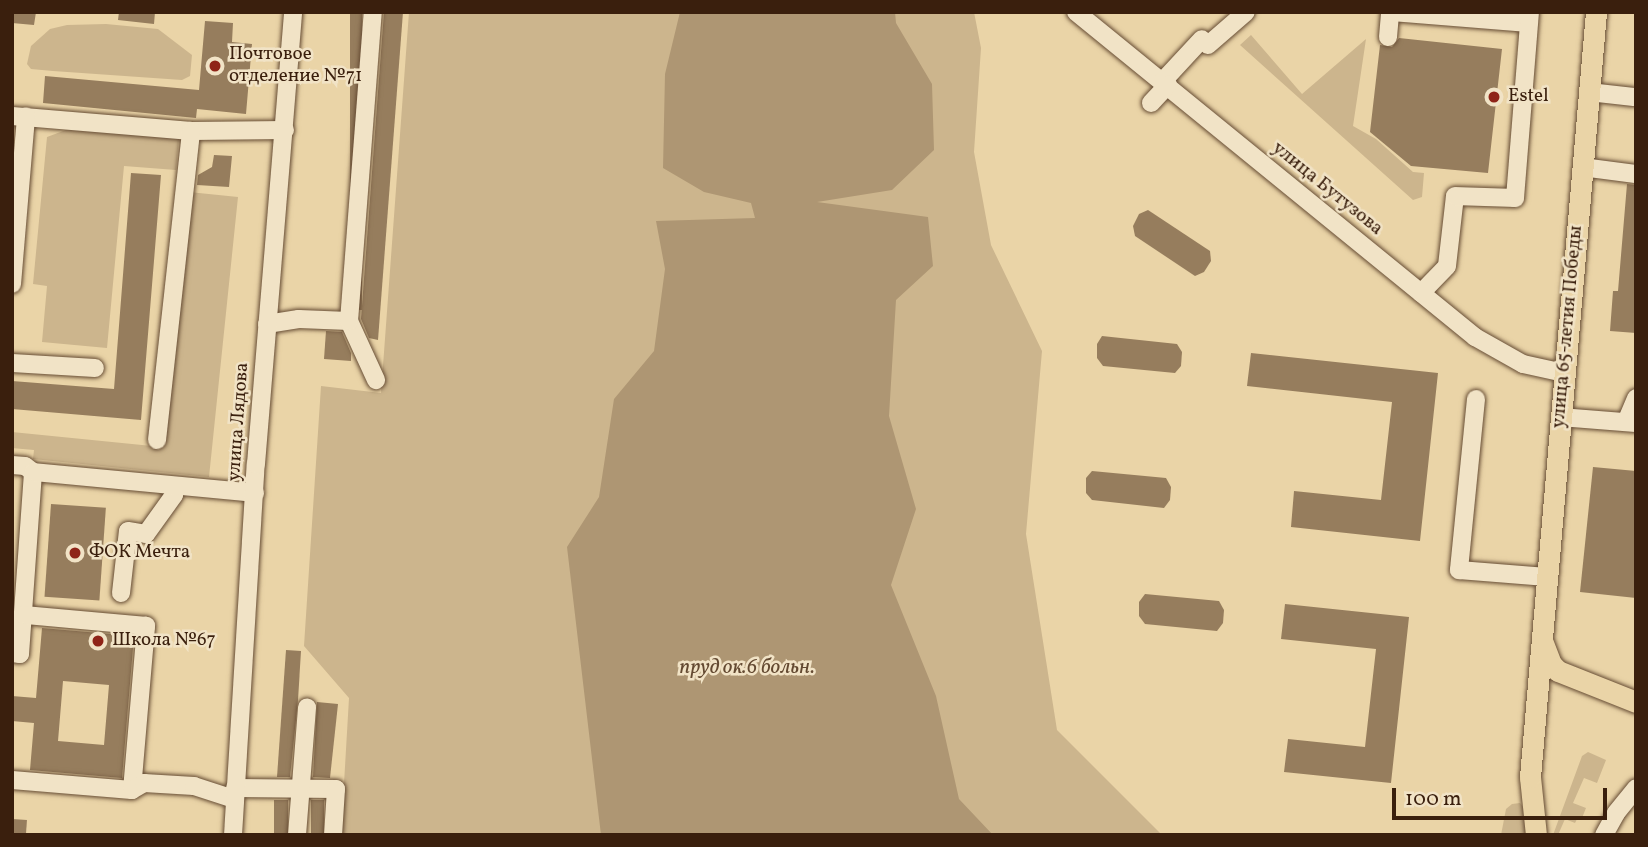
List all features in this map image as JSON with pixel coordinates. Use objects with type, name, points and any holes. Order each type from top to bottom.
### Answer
[{"type":"main road","name":"улица 65-летия Победы","points":[[1536,835],[1530,777],[1595,12]]},
{"type":"main road","points":[[1542,641],[1545,654],[1558,671],[1582,683],[1636,702]]},
{"type":"street","name":"улица Лядова","points":[[233,835],[267,324],[293,12]]},
{"type":"street","points":[[373,12],[349,321],[376,380]]},
{"type":"street","name":"улица Бутузова","points":[[1076,12],[1475,337],[1523,364],[1564,373]]},
{"type":"street","points":[[1151,103],[1165,83],[1205,42],[1246,12]]},
{"type":"street","points":[[1388,37],[1391,12],[1529,18],[1515,198],[1455,196],[1447,266],[1421,293]]},
{"type":"street","points":[[1589,92],[1634,97]]},
{"type":"street","points":[[12,284],[19,116],[191,131],[285,130]]},
{"type":"street","points":[[157,440],[191,131]]},
{"type":"street","points":[[1582,167],[1636,174]]},
{"type":"street","points":[[267,324],[349,321]]},
{"type":"street","points":[[12,363],[95,368]]},
{"type":"street","points":[[1560,417],[1631,422],[1636,398]]},
{"type":"street","points":[[1476,400],[1459,570],[1547,578]]},
{"type":"street","points":[[12,465],[25,466],[33,472],[255,493]]},
{"type":"street","points":[[12,653],[20,654],[33,472]]},
{"type":"street","points":[[121,593],[128,531],[146,534],[174,495],[175,487]]},
{"type":"street","points":[[24,615],[146,626],[132,790]]},
{"type":"street","points":[[297,835],[307,707]]},
{"type":"street","points":[[12,780],[132,790],[144,783],[194,786],[235,793],[299,787],[336,789],[333,835]]},
{"type":"street","points":[[1604,835],[1616,813],[1636,788]]},
{"type":"shaded area","points":[[409,12],[974,12],[981,48],[974,152],[991,245],[1042,351],[1026,534],[1057,730],[1162,835],[341,835],[349,698],[304,646],[321,386],[381,393]]},
{"type":"shaded area","points":[[106,24],[158,29],[192,55],[190,76],[182,80],[53,71],[31,69],[27,64],[31,46],[50,29],[67,25]]},
{"type":"shaded area","points":[[1251,35],[1302,94],[1366,39],[1353,126],[1376,139],[1413,172],[1424,173],[1422,197],[1413,200],[1240,45]]},
{"type":"shaded area","points":[[74,127],[179,137],[176,170],[124,166],[107,348],[42,342],[47,286],[33,284],[47,137]]},
{"type":"shaded area","points":[[189,192],[238,197],[209,477],[33,459],[34,450],[12,448],[12,432],[162,447]]},
{"type":"shaded area","points":[[1588,752],[1606,760],[1597,783],[1584,778],[1573,803],[1586,808],[1582,818],[1578,817],[1575,823],[1565,819],[1558,835],[1553,835],[1582,756]]},
{"type":"shaded area","points":[[1520,803],[1524,808],[1527,835],[1501,835],[1506,809],[1512,804]]},
{"type":"water","name":"пруд ок.6 больн.","points":[[680,12],[895,12],[896,23],[932,84],[934,150],[892,190],[817,202],[928,217],[933,266],[896,300],[889,416],[916,509],[891,585],[936,696],[959,799],[993,835],[601,835],[567,547],[599,497],[614,399],[654,351],[665,269],[656,221],[755,218],[751,203],[704,192],[663,168],[665,74]]},
{"type":"building","points":[[12,12],[36,12],[34,25],[12,23]]},
{"type":"building","points":[[119,12],[155,12],[154,24],[118,20]]},
{"type":"building","points":[[350,12],[362,12],[362,310],[350,310]]},
{"type":"building","points":[[384,12],[403,12],[378,340],[369,338],[361,319]]},
{"type":"building","points":[[205,21],[233,23],[232,42],[252,44],[246,114],[197,109],[196,118],[43,103],[45,76],[199,90]]},
{"type":"building","points":[[1399,38],[1502,49],[1488,173],[1411,166],[1370,132],[1380,45],[1392,47]]},
{"type":"building","points":[[214,155],[232,156],[229,187],[197,185],[198,175],[212,167]]},
{"type":"building","points":[[131,173],[161,175],[141,420],[12,409],[12,381],[114,389]]},
{"type":"building","points":[[1627,184],[1636,185],[1636,333],[1610,331],[1613,291],[1618,291]]},
{"type":"building","points":[[1148,210],[1210,251],[1211,261],[1204,272],[1195,276],[1135,236],[1133,226],[1139,214]]},
{"type":"building","points":[[326,331],[342,332],[351,353],[351,361],[324,359]]},
{"type":"building","points":[[1102,336],[1177,344],[1182,352],[1181,366],[1175,373],[1103,366],[1097,358],[1097,344]]},
{"type":"building","points":[[1251,353],[1438,373],[1420,541],[1291,527],[1294,491],[1381,500],[1392,402],[1247,386]]},
{"type":"building","points":[[1593,467],[1636,471],[1636,598],[1580,592]]},
{"type":"building","points":[[1092,471],[1166,478],[1171,487],[1170,500],[1164,508],[1092,500],[1086,493],[1086,478]]},
{"type":"building","name":"ФОК Мечта","points":[[51,504],[106,508],[99,601],[45,597]]},
{"type":"building","points":[[1145,594],[1219,601],[1224,610],[1223,623],[1217,631],[1145,624],[1139,616],[1139,602]]},
{"type":"building","points":[[1285,604],[1409,617],[1391,783],[1284,772],[1288,739],[1365,747],[1376,649],[1281,639]]},
{"type":"building","points":[[42,628],[134,636],[122,778],[30,770],[34,723],[12,721],[12,696],[36,698]],"holes":[[[63,681],[109,685],[104,745],[58,741]]]},
{"type":"building","points":[[286,650],[301,651],[298,700],[290,777],[277,777]]},
{"type":"building","points":[[317,702],[338,704],[330,778],[313,777]]},
{"type":"building","points":[[274,800],[288,800],[288,835],[274,835]]},
{"type":"building","points":[[311,800],[324,800],[324,835],[311,835]]},
{"type":"building","points":[[12,819],[27,820],[26,835],[12,835]]},
{"type":"place","name":"Почтовое отделение №71","points":[[215,66]]},
{"type":"place","name":"Estel","points":[[1494,97]]},
{"type":"place","name":"ФОК Мечта","points":[[75,553]]},
{"type":"place","name":"Школа №67","points":[[98,641]]}]
